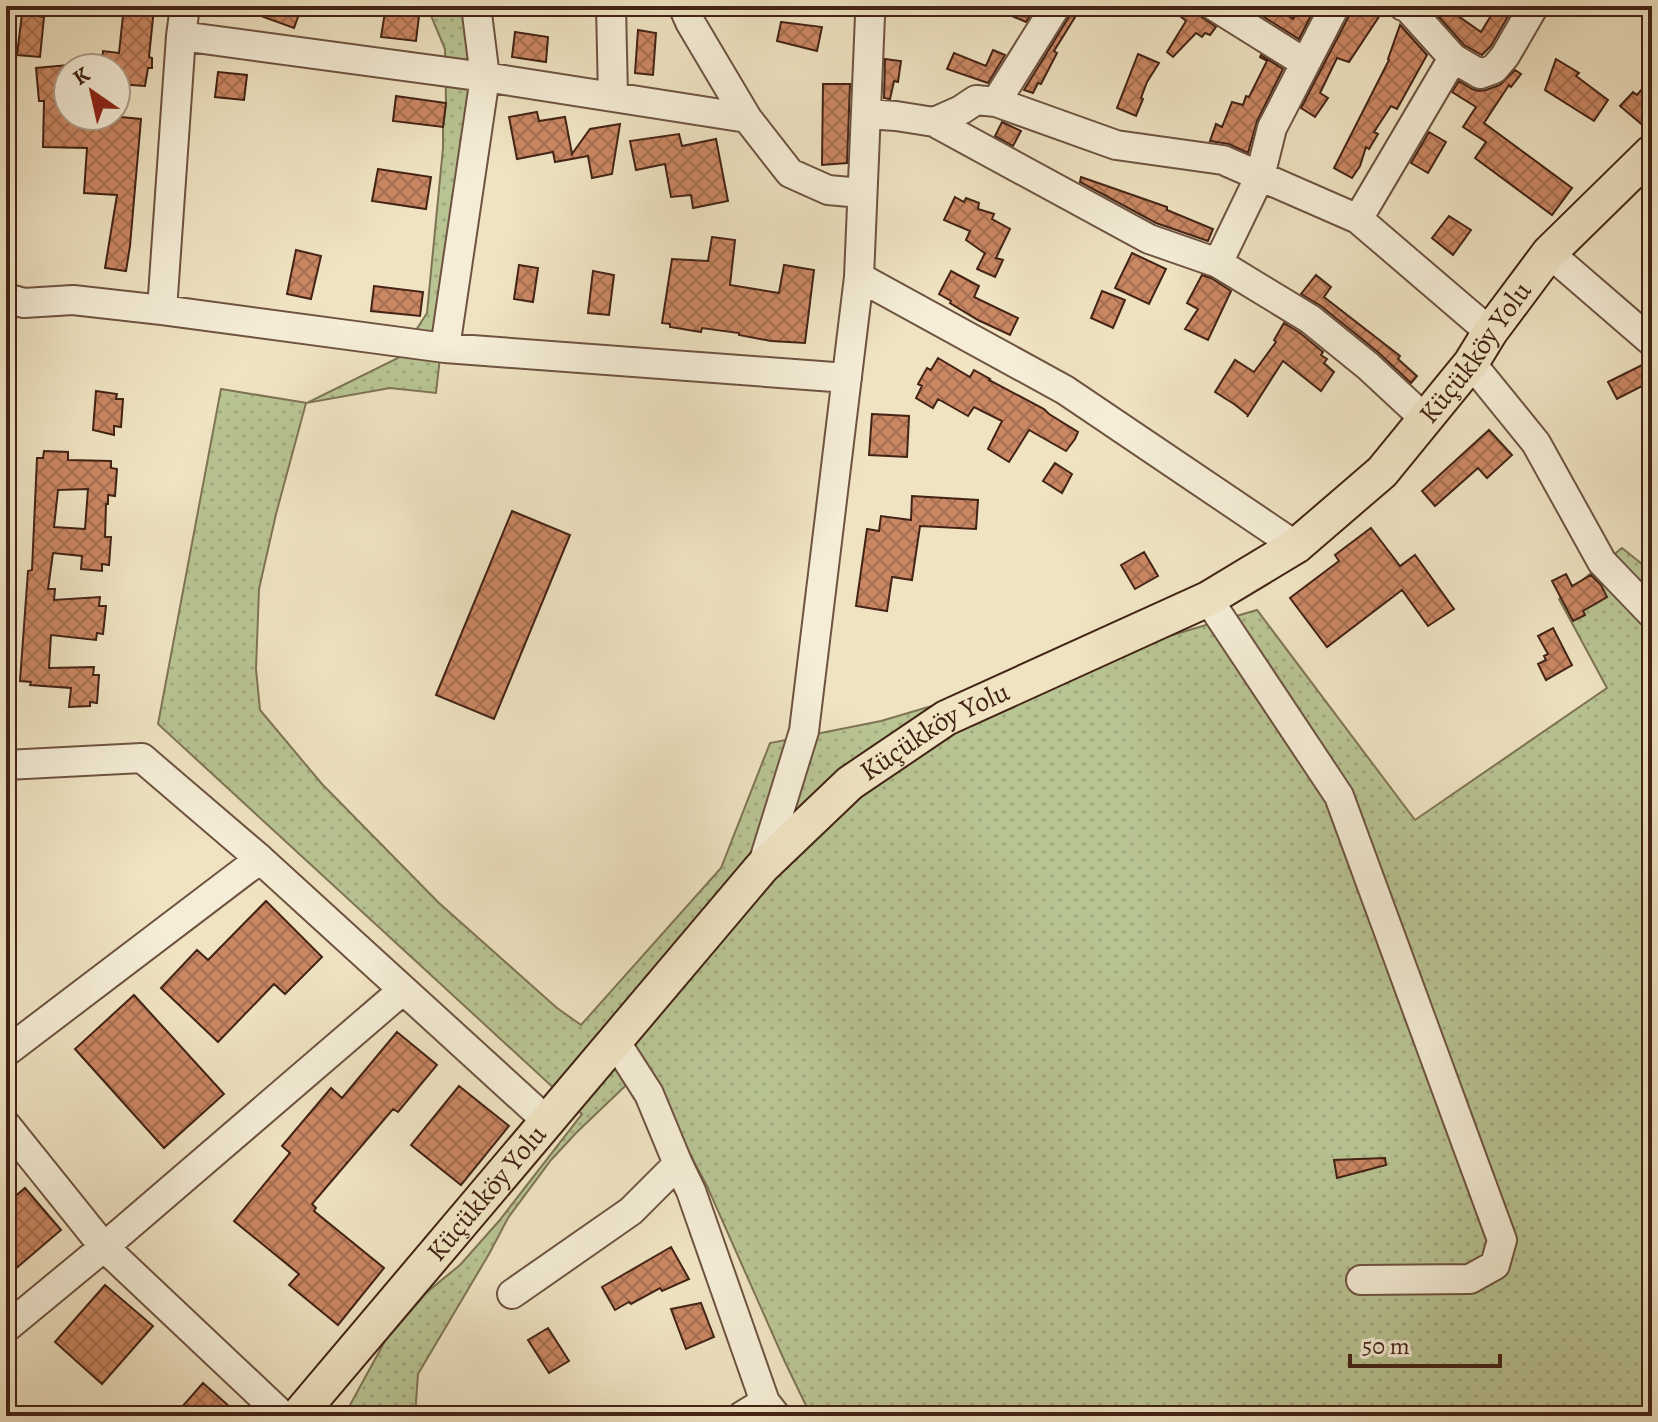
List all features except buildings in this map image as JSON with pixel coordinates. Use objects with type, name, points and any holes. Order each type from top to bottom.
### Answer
[{"type":"main road","name":"Küçükköy Yolu","points":[[298,1416],[762,867],[850,783],[946,718],[1208,599],[1296,546],[1382,472],[1471,363],[1490,332],[1549,253],[1652,152]]},
{"type":"street","points":[[162,310],[185,6]]},
{"type":"street","points":[[445,348],[485,77],[476,6]]},
{"type":"street","points":[[611,6],[613,97]]},
{"type":"street","points":[[683,6],[747,118],[790,173],[828,190],[861,193]]},
{"type":"street","points":[[996,102],[1056,6]]},
{"type":"street","points":[[1214,6],[1294,56],[1307,60]]},
{"type":"street","points":[[1218,263],[1260,176],[1272,128],[1335,6]]},
{"type":"street","points":[[1403,6],[1453,58],[1480,74],[1494,69],[1505,56],[1534,6]]},
{"type":"street","points":[[762,867],[804,731],[859,277],[870,22]]},
{"type":"street","points":[[181,36],[485,77],[747,118]]},
{"type":"street","points":[[1358,219],[1453,58]]},
{"type":"street","points":[[934,122],[976,100],[996,102],[1116,145],[1223,160],[1358,219],[1490,332]]},
{"type":"street","points":[[866,114],[934,122],[1149,239],[1218,263],[1310,319],[1368,366],[1425,419]]},
{"type":"street","points":[[1549,253],[1652,342]]},
{"type":"street","points":[[859,277],[1065,390],[1296,546]]},
{"type":"street","points":[[6,298],[24,303],[73,300],[162,310],[445,348],[847,378]]},
{"type":"street","points":[[1471,363],[1536,443],[1602,562],[1652,614]]},
{"type":"street","points":[[1208,599],[1339,796],[1502,1240],[1495,1265],[1470,1279],[1361,1280]]},
{"type":"street","points":[[6,765],[142,758],[260,859],[547,1121]]},
{"type":"street","points":[[6,1052],[260,859]]},
{"type":"street","points":[[6,1328],[403,990]]},
{"type":"street","points":[[615,1041],[649,1094],[691,1191],[761,1411]]},
{"type":"street","points":[[6,1125],[104,1247],[283,1416]]},
{"type":"street","points":[[512,1294],[631,1211],[678,1164]]},
{"type":"green space","points":[[427,6],[467,6],[474,55],[436,393],[390,388],[308,403],[398,358],[427,313],[446,103],[445,49]]},
{"type":"green space","points":[[221,389],[306,403],[259,589],[256,669],[260,710],[322,784],[439,903],[557,1008],[581,1025],[721,868],[770,743],[881,721],[1257,610],[1415,820],[1607,688],[1559,599],[1622,548],[1652,572],[1652,1416],[811,1416],[707,1186],[644,1068],[551,1160],[508,1218],[418,1374],[415,1416],[344,1416],[385,1341],[427,1292],[460,1265],[499,1221],[582,1114],[158,724]]}]
